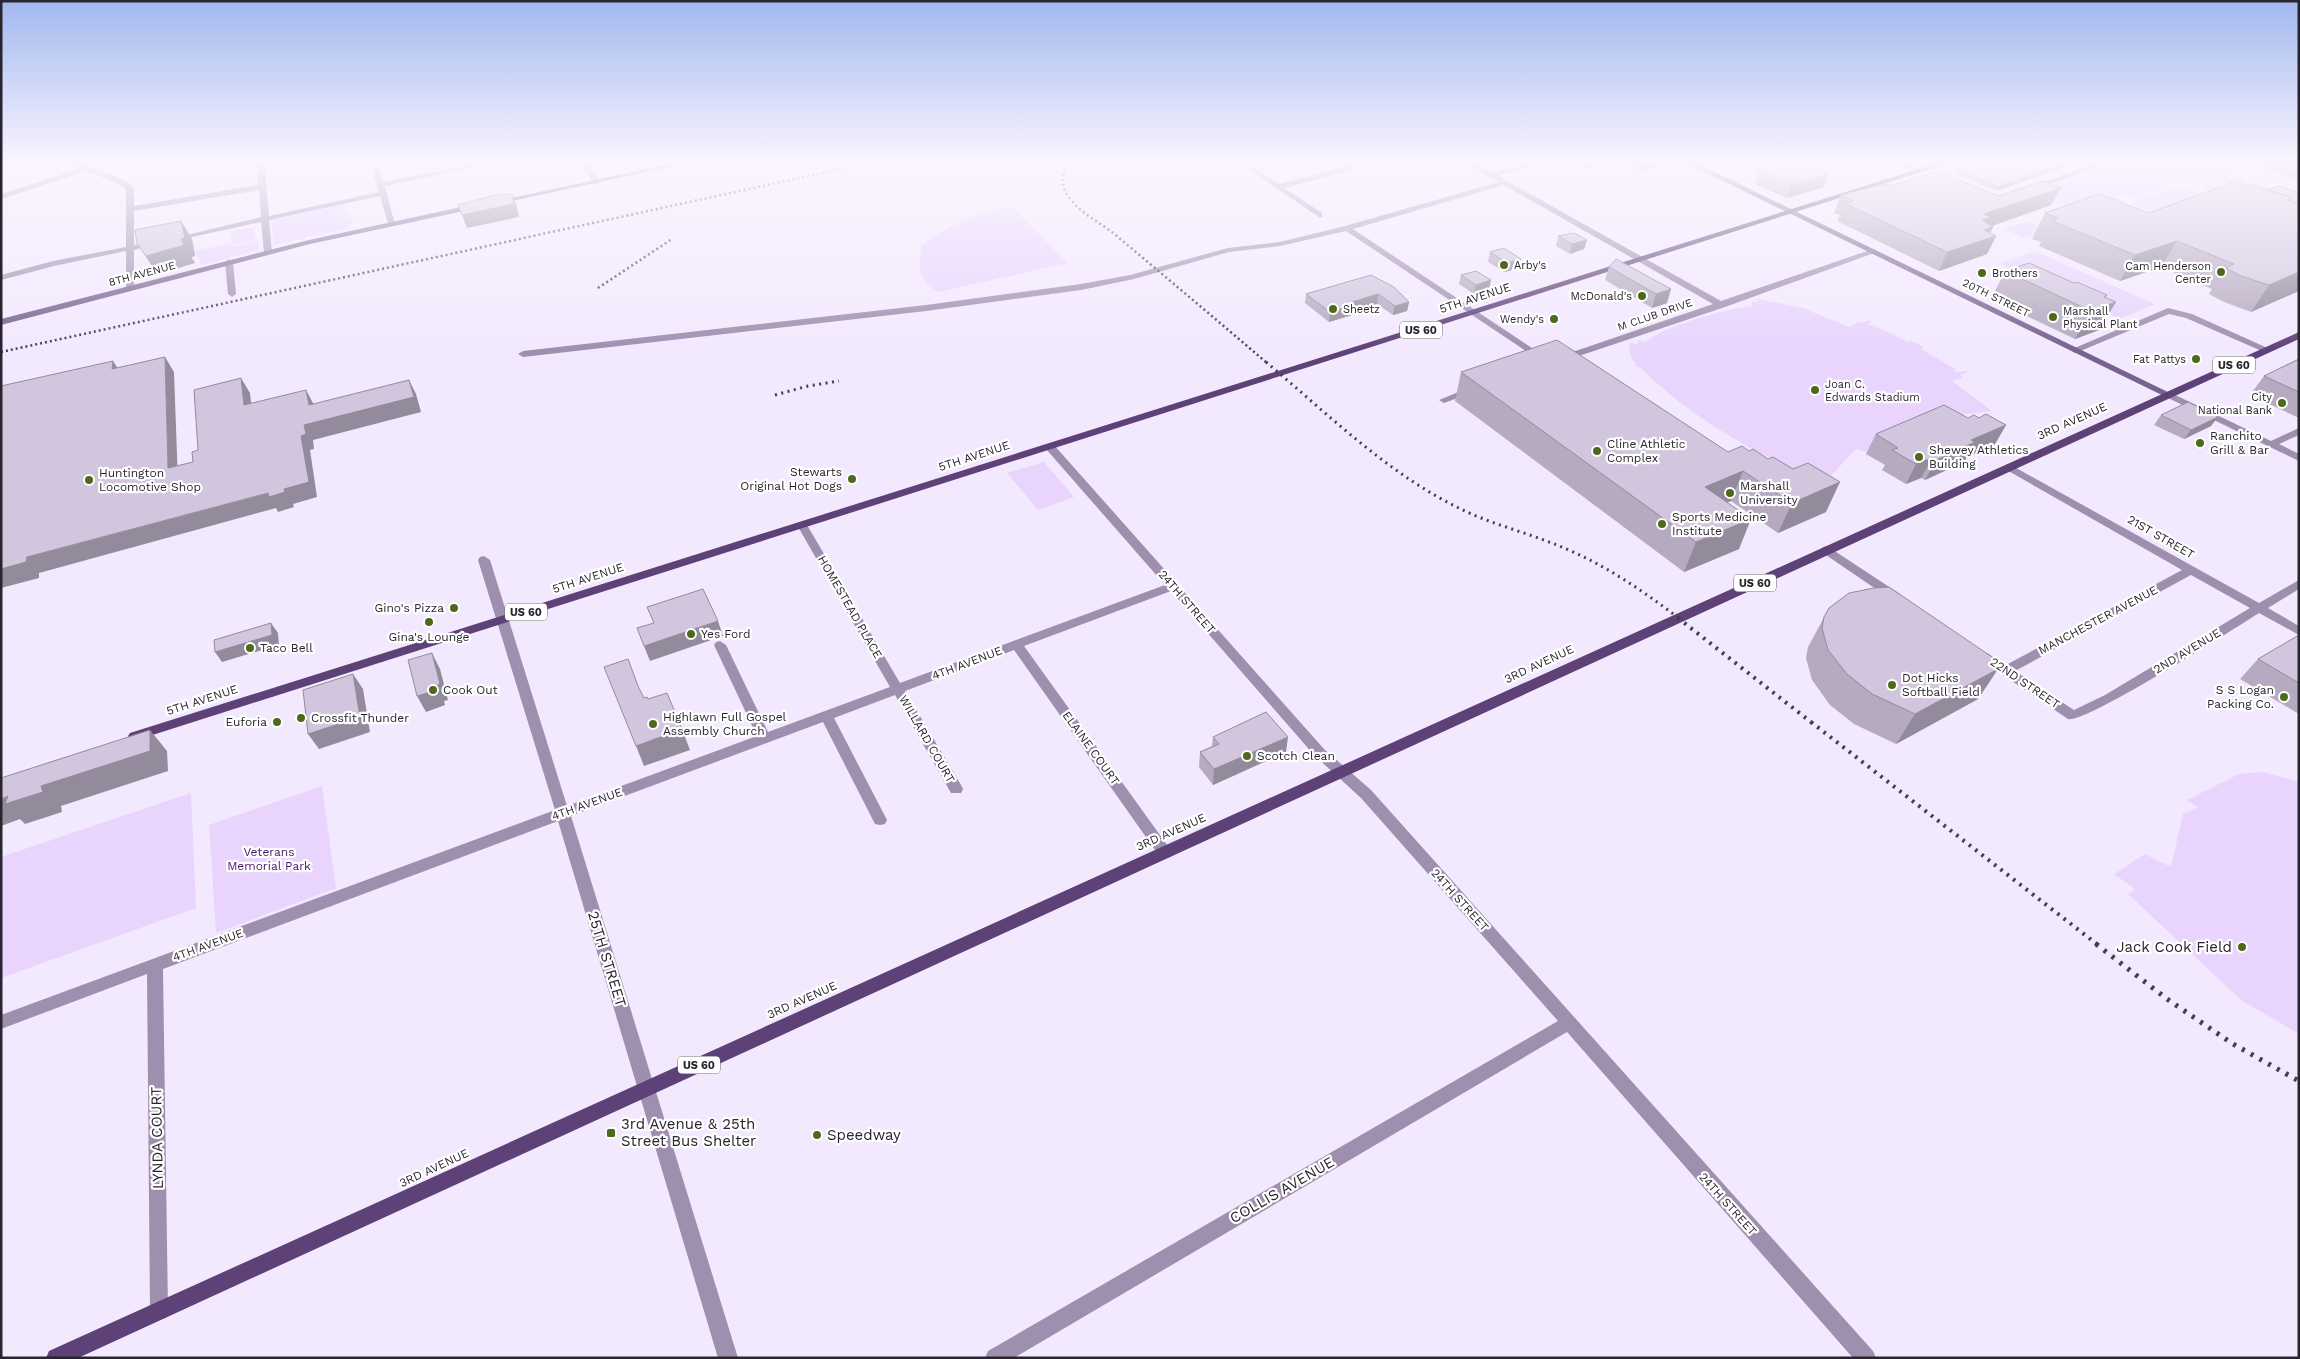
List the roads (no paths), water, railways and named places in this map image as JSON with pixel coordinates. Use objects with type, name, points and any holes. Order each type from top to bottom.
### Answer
[{"type":"main road","name":"8TH AVENUE","points":[[1,322],[268,252],[390,223]]},
{"type":"main road","name":"5TH AVENUE","points":[[121,740],[1755,223]]},
{"type":"main road","name":"20TH STREET","points":[[1814,223],[2169,395]]},
{"type":"main road","name":"3RD AVENUE","points":[[56,1358],[2299,335]]},
{"type":"street","points":[[130,288],[131,223]]},
{"type":"street","points":[[1,278],[53,264],[249,223]]},
{"type":"street","points":[[265,223],[268,252]]},
{"type":"street","points":[[523,354],[976,302],[1081,287],[1150,272],[1228,250],[1280,244],[1363,223]]},
{"type":"street","points":[[1576,223],[1722,305]]},
{"type":"street","points":[[1347,228],[1549,364]]},
{"type":"street","name":"M CLUB DRIVE","points":[[1537,368],[1873,252]]},
{"type":"street","points":[[229,262],[232,294]]},
{"type":"street","points":[[2075,350],[2168,311],[2189,316],[2267,350]]},
{"type":"street","points":[[1444,400],[1483,386]]},
{"type":"street","name":"20TH STREET","points":[[2169,395],[2299,458]]},
{"type":"street","points":[[2272,444],[2299,431]]},
{"type":"street","name":"24TH STREET","points":[[1050,447],[1319,752],[1366,794],[1866,1358]]},
{"type":"street","name":"21ST STREET","points":[[2009,467],[2299,631]]},
{"type":"street","name":"HOMESTEAD PLACE","points":[[802,525],[898,689]]},
{"type":"street","points":[[1827,550],[1904,602]]},
{"type":"street","name":"25TH STREET","points":[[484,560],[504,619],[728,1358]]},
{"type":"street","name":"MANCHESTER AVENUE","points":[[2006,671],[2191,570]]},
{"type":"street","name":"2ND AVENUE","points":[[2073,716],[2109,698],[2299,584]]},
{"type":"street","name":"4TH AVENUE","points":[[1,1022],[1174,586]]},
{"type":"street","name":"ELAINE COURT","points":[[1016,644],[1165,853]]},
{"type":"street","points":[[720,645],[765,738]]},
{"type":"street","name":"22ND STREET","points":[[1974,650],[2073,716]]},
{"type":"street","name":"WILLARD COURT","points":[[898,689],[956,789]]},
{"type":"street","points":[[826,715],[880,820]]},
{"type":"street","name":"LYNDA COURT","points":[[155,965],[159,1311]]},
{"type":"street","name":"COLLIS AVENUE","points":[[995,1358],[1568,1023]]},
{"type":"railway","points":[[1,352],[591,223]]},
{"type":"railway","points":[[1100,223],[1267,363]]},
{"type":"railway","points":[[598,288],[672,239]]},
{"type":"railway","points":[[1266,362],[1361,443],[1411,480],[1438,497],[1489,521],[1580,555],[1610,571],[1680,619]]},
{"type":"railway","points":[[775,395],[808,386],[839,381]]},
{"type":"railway","points":[[1678,618],[1816,726]]},
{"type":"railway","points":[[1811,722],[2098,945]]},
{"type":"railway","points":[[2096,944],[2167,999],[2233,1044],[2299,1081]]},
{"type":"place","name":"Arby's","points":[[1504,265]]},
{"type":"place","name":"Cam Henderson Center","points":[[2221,272]]},
{"type":"place","name":"Brothers","points":[[1982,273]]},
{"type":"place","name":"McDonald's","points":[[1642,296]]},
{"type":"place","name":"Sheetz","points":[[1333,309]]},
{"type":"place","name":"Marshall Physical Plant","points":[[2053,317]]},
{"type":"place","name":"Wendy's","points":[[1554,319]]},
{"type":"place","name":"Fat Pattys","points":[[2196,359]]},
{"type":"place","name":"Joan C. Edwards Stadium","points":[[1815,390]]},
{"type":"place","name":"City National Bank","points":[[2282,403]]},
{"type":"place","name":"Ranchito Grill & Bar","points":[[2200,443]]},
{"type":"place","name":"Cline Athletic Complex","points":[[1597,451]]},
{"type":"place","name":"Shewey Athletics Building","points":[[1919,457]]},
{"type":"place","name":"Stewarts Original Hot Dogs","points":[[852,479]]},
{"type":"place","name":"Huntington Locomotive Shop","points":[[89,480]]},
{"type":"place","name":"Marshall University","points":[[1730,493]]},
{"type":"place","name":"Sports Medicine Institute","points":[[1662,524]]},
{"type":"place","name":"Gino's Pizza","points":[[454,608]]},
{"type":"place","name":"Gina's Lounge","points":[[429,622]]},
{"type":"place","name":"Yes Ford","points":[[691,634]]},
{"type":"place","name":"Taco Bell","points":[[250,648]]},
{"type":"place","name":"Dot Hicks Softball Field","points":[[1892,685]]},
{"type":"place","name":"Cook Out","points":[[433,690]]},
{"type":"place","name":"S S Logan Packing Co.","points":[[2284,697]]},
{"type":"place","name":"Crossfit Thunder","points":[[301,718]]},
{"type":"place","name":"Euforia","points":[[277,722]]},
{"type":"place","name":"Highlawn Full Gospel Assembly Church","points":[[653,724]]},
{"type":"place","name":"Scotch Clean","points":[[1247,756]]},
{"type":"place","name":"Jack Cook Field","points":[[2242,947]]},
{"type":"place","name":"3rd Avenue & 25th Street Bus Shelter","points":[[611,1133]]},
{"type":"place","name":"Speedway","points":[[817,1135]]},
{"type":"park label","name":"Veterans Memorial Park","points":[[269,859]]}]
